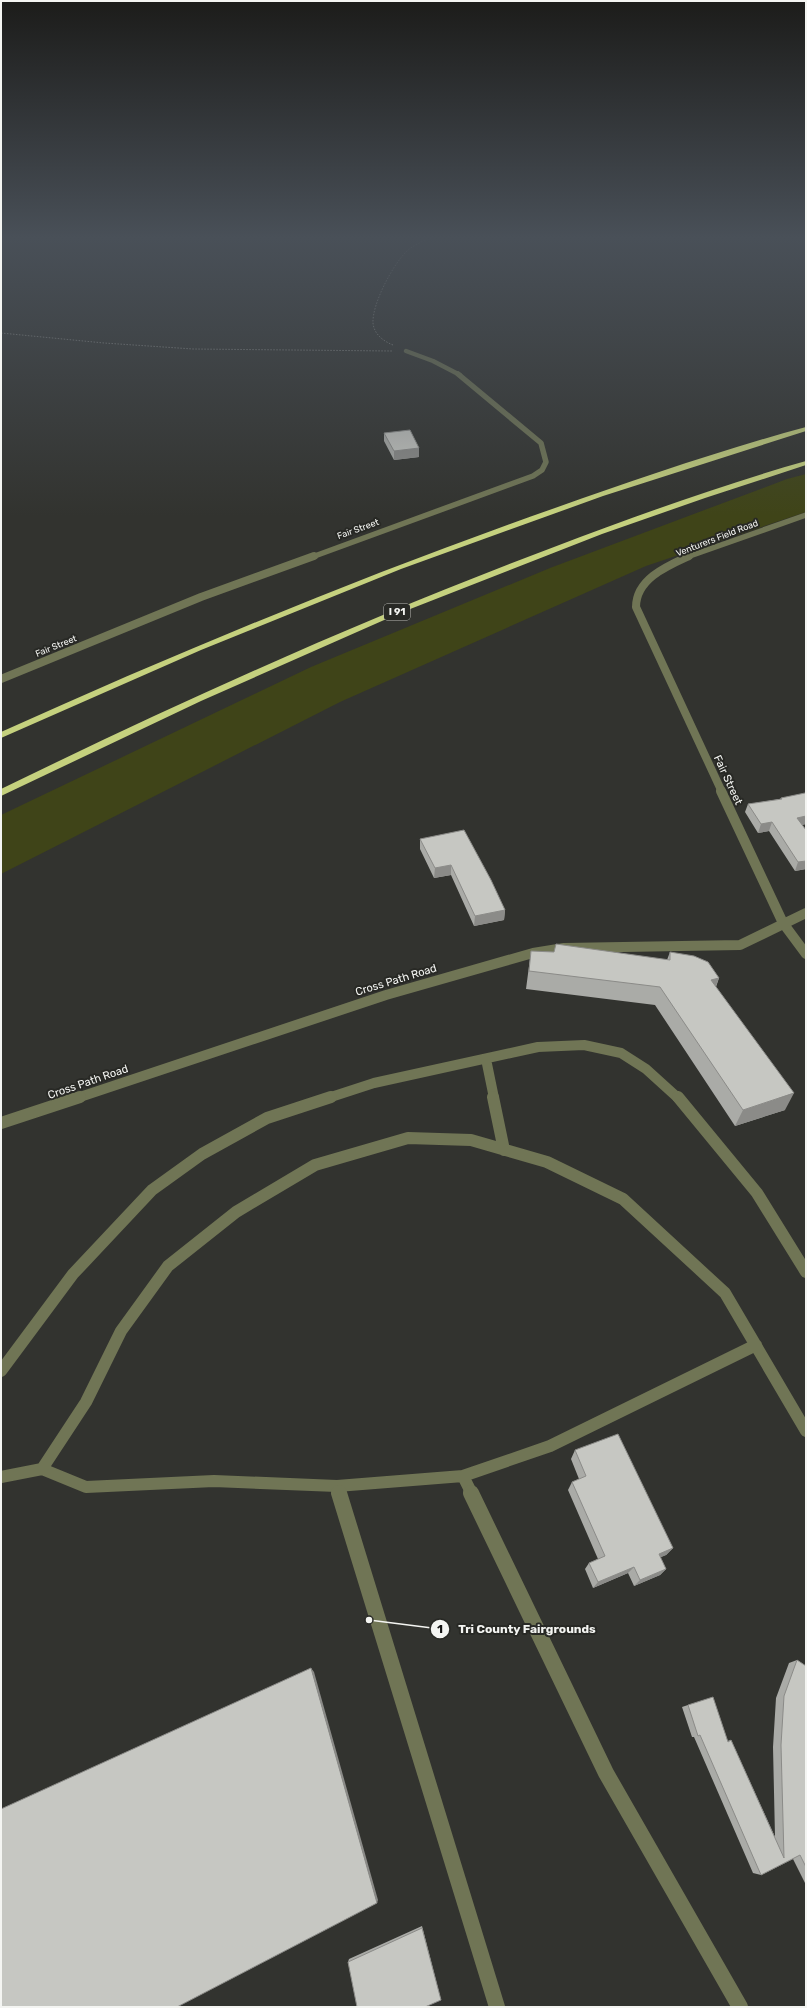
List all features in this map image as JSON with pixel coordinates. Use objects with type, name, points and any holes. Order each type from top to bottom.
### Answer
[{"type":"highway","points":[[1,735],[229,635],[439,550],[621,486],[806,429]]},
{"type":"highway","name":"I 91","points":[[1,793],[228,685],[419,603],[616,526],[806,463]]},
{"type":"street","name":"Fair Street","points":[[1,679],[201,597],[533,476],[542,470],[546,462],[545,454],[541,443],[532,435],[461,376],[433,361],[406,351]]},
{"type":"street","name":"Venturers Field Road","points":[[637,611],[636,603],[638,596],[645,583],[672,565],[694,554],[806,515]]},
{"type":"street","name":"Fair Street","points":[[637,611],[783,923],[806,954]]},
{"type":"street","name":"Cross Path Road","points":[[1,1123],[343,1009],[429,982],[508,960],[564,948],[740,945],[806,913]]},
{"type":"street","points":[[1,1371],[73,1274],[111,1232],[152,1190],[202,1154],[267,1118],[329,1097],[374,1084],[538,1047],[584,1045],[621,1053],[646,1069],[677,1096],[757,1193],[806,1272]]},
{"type":"street","points":[[486,1059],[504,1150]]},
{"type":"street","points":[[42,1469],[86,1402],[121,1331],[168,1266],[236,1212],[315,1166],[408,1138],[471,1140],[547,1162],[623,1199],[725,1293],[806,1430]]},
{"type":"street","points":[[1,1477],[42,1469],[86,1486],[214,1481],[337,1486],[463,1476],[550,1446],[756,1345]]},
{"type":"street","points":[[463,1476],[606,1773],[740,2007]]},
{"type":"street","points":[[337,1486],[497,2007]]},
{"type":"path","points":[[376,329],[379,336],[390,344],[406,351]]},
{"type":"path","points":[[1,332],[104,343],[193,349],[406,351]]},
{"type":"green space","points":[[806,474],[806,512],[646,566],[340,702],[1,874],[1,815],[311,667],[550,568],[787,479]]},
{"type":"building","points":[[410,430],[419,448],[394,451],[384,433]]},
{"type":"building","points":[[805,793],[806,816],[797,818],[806,830],[806,861],[798,862],[772,822],[761,824],[748,804],[782,799],[781,798]]},
{"type":"building","points":[[464,830],[491,880],[505,910],[475,916],[451,865],[435,868],[420,839]]},
{"type":"building","points":[[556,944],[670,960],[670,952],[694,956],[708,962],[719,978],[711,980],[794,1093],[743,1110],[660,987],[529,971],[531,951],[554,952]]},
{"type":"building","points":[[618,1434],[673,1548],[659,1554],[666,1569],[640,1580],[634,1567],[598,1582],[589,1563],[605,1556],[572,1482],[586,1476],[575,1450]]},
{"type":"building","points":[[797,1660],[806,1666],[806,1867],[800,1855],[761,1875],[700,1735],[698,1736],[688,1705],[713,1697],[728,1742],[731,1740],[784,1858],[781,1745],[784,1696]]},
{"type":"building","points":[[311,1668],[377,1903],[177,2007],[1,2007],[1,1809]]},
{"type":"building","points":[[422,1928],[441,2000],[425,2007],[357,2007],[348,1962]]},
{"type":"place","name":"Tri County Fairgrounds","points":[[369,1620]]}]
